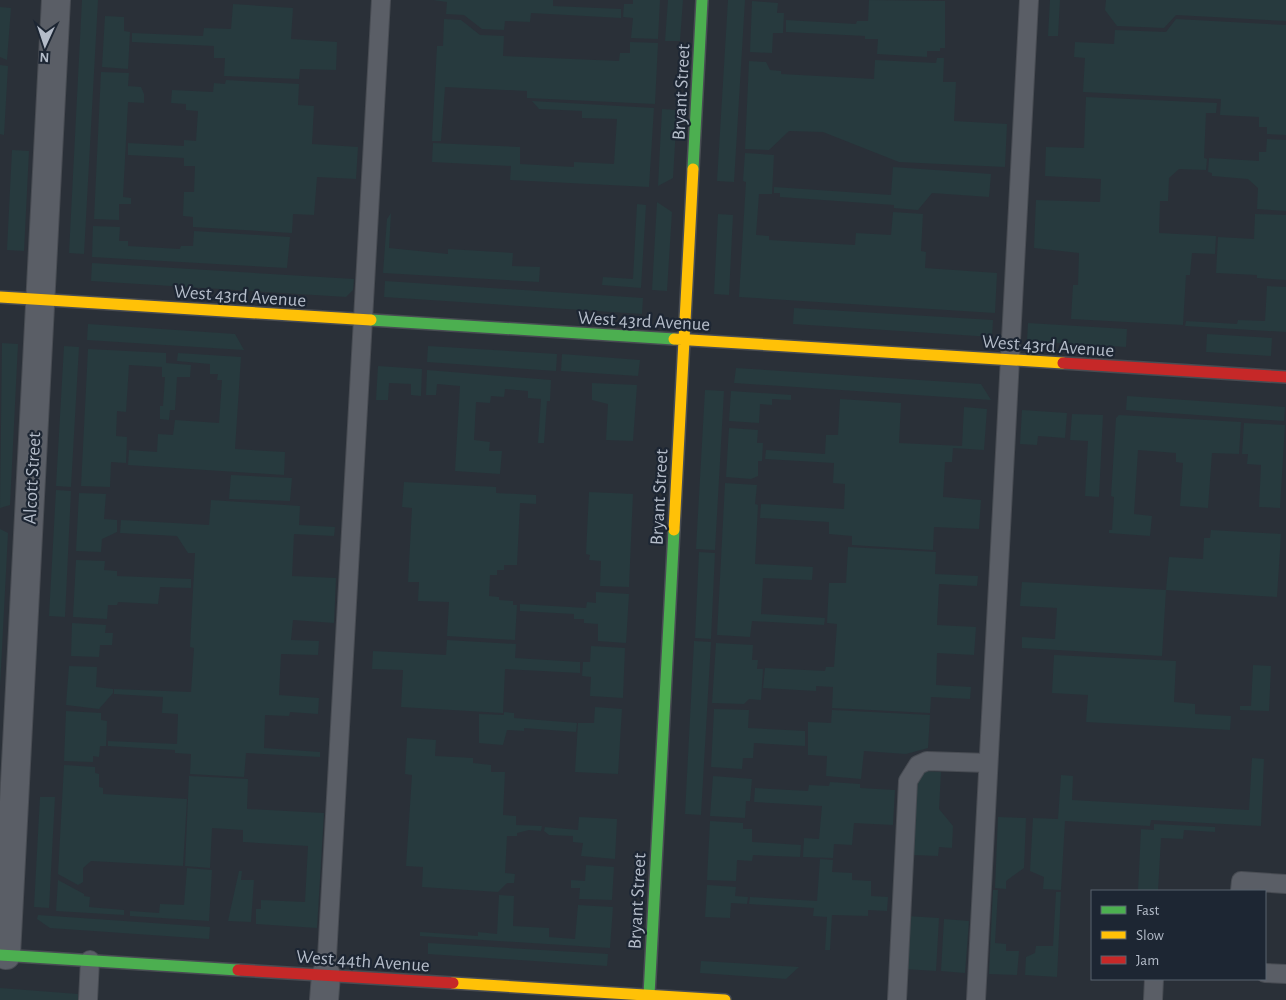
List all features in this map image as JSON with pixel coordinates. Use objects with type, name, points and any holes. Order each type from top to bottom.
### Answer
[{"type":"street","name":"Alcott Street","points":[[3,955],[56,0]]},
{"type":"street","name":"Bryant Street","points":[[649,995],[702,0]]},
{"type":"street","name":"West 43rd Avenue","points":[[0,297],[1286,377]]},
{"type":"street","name":"West 44th Avenue","points":[[3,955],[90,960],[325,988],[570,995],[649,995],[724,1000]]},
{"type":"lane","points":[[325,988],[381,0]]},
{"type":"lane","points":[[976,1000],[1029,0]]},
{"type":"lane","points":[[897,1000],[908,781],[918,765],[927,761],[988,762]]},
{"type":"lane","points":[[1240,890],[1240,881],[1286,884]]},
{"type":"lane","points":[[88,1000],[90,960]]},
{"type":"lane","points":[[1266,973],[1286,974]]},
{"type":"lane","points":[[1153,1000],[1154,980]]},
{"type":"green space","points":[[82,0],[98,0],[84,254],[69,253]]},
{"type":"green space","points":[[433,0],[553,0],[553,6],[621,9],[621,18],[531,13],[530,22],[505,21],[504,30],[482,29],[464,15],[446,14],[447,2]]},
{"type":"green space","points":[[633,0],[660,0],[658,39],[631,38],[633,18],[623,17],[624,4],[633,4]]},
{"type":"green space","points":[[668,0],[683,0],[680,41],[665,41]]},
{"type":"green space","points":[[728,0],[745,0],[734,182],[717,181]]},
{"type":"green space","points":[[869,0],[945,1],[945,48],[940,48],[940,51],[927,51],[927,57],[877,54],[878,39],[865,39],[865,36],[786,32],[786,20],[856,24],[857,21],[868,21]]},
{"type":"green space","points":[[1050,0],[1060,0],[1058,36],[1048,36]]},
{"type":"green space","points":[[1106,0],[1286,0],[1286,21],[1176,15],[1164,28],[1117,26],[1105,10]]},
{"type":"green space","points":[[752,1],[778,3],[777,13],[784,13],[783,33],[773,33],[772,53],[750,52]]},
{"type":"green space","points":[[233,4],[293,8],[291,39],[337,42],[336,70],[300,69],[299,79],[224,76],[225,58],[214,58],[214,46],[132,42],[132,33],[203,36],[204,28],[231,29]]},
{"type":"green space","points":[[0,7],[11,8],[7,60],[0,57]]},
{"type":"green space","points":[[105,16],[124,17],[124,31],[130,32],[128,69],[102,67]]},
{"type":"green space","points":[[444,19],[461,20],[480,35],[504,36],[503,56],[619,61],[620,53],[630,53],[630,42],[658,43],[655,104],[527,98],[527,91],[445,87],[441,141],[432,141],[437,46],[443,46]]},
{"type":"green space","points":[[1176,19],[1286,25],[1286,135],[1267,134],[1267,127],[1259,127],[1259,117],[1220,115],[1221,99],[1083,92],[1085,58],[1074,57],[1075,42],[1114,44],[1115,30],[1166,32]]},
{"type":"green space","points":[[937,58],[944,58],[943,82],[956,82],[954,121],[1007,124],[1005,167],[899,162],[823,132],[789,131],[769,150],[745,149],[749,61],[766,62],[770,70],[781,71],[781,74],[874,79],[875,60],[936,63]]},
{"type":"green space","points":[[0,65],[8,66],[4,135],[0,134]]},
{"type":"green space","points":[[101,72],[129,73],[128,86],[141,87],[144,94],[144,103],[128,102],[123,197],[131,198],[131,204],[119,204],[119,220],[94,219]]},
{"type":"green space","points":[[226,80],[299,84],[298,105],[314,106],[312,144],[358,147],[356,179],[317,177],[314,215],[293,214],[292,233],[193,227],[193,217],[183,216],[184,192],[194,192],[195,166],[184,166],[184,158],[128,155],[128,143],[184,146],[184,140],[196,141],[198,111],[186,110],[186,104],[171,103],[172,90],[213,92],[214,83],[225,84]]},
{"type":"green space","points":[[1086,97],[1217,103],[1216,113],[1206,113],[1204,158],[1207,159],[1206,170],[1179,169],[1169,178],[1168,201],[1160,201],[1159,233],[1216,236],[1215,254],[1192,253],[1190,275],[1186,275],[1183,325],[1071,319],[1073,285],[1078,285],[1079,253],[1034,248],[1036,200],[1100,202],[1101,179],[1045,176],[1046,147],[1084,148]]},
{"type":"green space","points":[[532,101],[654,108],[649,187],[510,180],[511,166],[432,162],[433,143],[520,147],[520,164],[574,167],[574,162],[614,164],[617,119],[582,118],[582,111],[539,109]]},
{"type":"green space","points":[[662,109],[677,110],[673,178],[658,186]]},
{"type":"green space","points":[[1267,139],[1286,140],[1286,211],[1257,209],[1258,188],[1248,179],[1212,176],[1212,173],[1208,172],[1209,158],[1259,161],[1259,152],[1266,152]]},
{"type":"green space","points":[[12,150],[29,151],[24,251],[7,250]]},
{"type":"green space","points":[[745,153],[774,155],[772,194],[759,194],[756,235],[769,236],[769,240],[855,245],[856,233],[891,235],[893,212],[923,214],[921,251],[926,252],[925,268],[997,273],[995,313],[739,297],[746,182],[743,181]]},
{"type":"green space","points":[[893,167],[991,174],[989,197],[932,193],[918,210],[894,208],[894,205],[780,197],[780,193],[774,193],[774,187],[891,195]]},
{"type":"green space","points":[[657,202],[672,212],[667,291],[652,290]]},
{"type":"green space","points":[[637,204],[646,205],[641,288],[602,285],[603,277],[633,279]]},
{"type":"green space","points":[[391,213],[389,248],[448,254],[448,249],[513,253],[512,266],[540,267],[539,282],[383,273],[387,219]]},
{"type":"green space","points":[[718,214],[733,215],[729,295],[714,294]]},
{"type":"green space","points":[[1255,214],[1286,215],[1286,280],[1257,278],[1257,275],[1216,273],[1218,237],[1254,239]]},
{"type":"green space","points":[[93,226],[120,227],[119,241],[128,241],[128,246],[180,249],[181,246],[193,246],[194,231],[290,237],[287,268],[92,257]]},
{"type":"green space","points":[[92,263],[354,279],[353,290],[346,297],[91,281]]},
{"type":"green space","points":[[385,281],[643,298],[642,314],[384,297]]},
{"type":"green space","points":[[1267,286],[1286,287],[1286,332],[1185,326],[1186,321],[1237,324],[1238,320],[1265,321]]},
{"type":"green space","points":[[794,308],[993,320],[992,337],[793,324]]},
{"type":"green space","points":[[1028,323],[1127,329],[1126,347],[1027,341]]},
{"type":"green space","points":[[88,324],[235,334],[244,350],[87,340]]},
{"type":"green space","points":[[1207,334],[1272,338],[1271,356],[1206,352]]},
{"type":"green space","points":[[2,343],[18,344],[10,505],[0,508]]},
{"type":"green space","points":[[64,346],[79,347],[71,487],[56,486]]},
{"type":"green space","points":[[428,346],[557,354],[556,371],[427,362]]},
{"type":"green space","points":[[88,349],[166,353],[166,363],[191,365],[190,377],[177,377],[175,410],[170,410],[169,420],[160,419],[160,406],[163,406],[165,377],[162,377],[162,367],[129,365],[126,412],[117,411],[116,436],[127,437],[126,463],[111,462],[110,487],[81,486]]},
{"type":"green space","points":[[178,353],[241,357],[235,449],[285,452],[284,475],[128,465],[129,450],[157,452],[158,434],[173,435],[175,420],[219,423],[222,380],[217,380],[218,374],[210,374],[210,364],[177,361]]},
{"type":"green space","points":[[562,354],[640,360],[638,376],[561,371]]},
{"type":"green space","points":[[378,366],[422,369],[421,396],[411,395],[411,384],[389,383],[388,400],[376,400]]},
{"type":"green space","points":[[736,368],[981,384],[991,400],[734,383]]},
{"type":"green space","points":[[427,370],[551,380],[550,401],[547,401],[544,443],[538,443],[541,399],[528,398],[528,391],[505,389],[504,397],[491,396],[490,403],[476,402],[474,440],[490,442],[489,451],[502,451],[500,474],[455,471],[460,386],[437,384],[436,395],[426,395]]},
{"type":"green space","points":[[592,383],[637,385],[633,441],[606,440],[608,404],[592,400]]},
{"type":"green space","points":[[705,390],[724,391],[715,550],[696,549]]},
{"type":"green space","points":[[731,391],[791,395],[791,400],[772,399],[772,405],[760,404],[759,423],[729,421]]},
{"type":"green space","points":[[1127,396],[1285,407],[1284,421],[1126,410]]},
{"type":"green space","points":[[840,399],[901,403],[899,443],[962,446],[964,407],[987,409],[984,450],[953,448],[952,462],[945,462],[943,497],[981,500],[979,529],[934,527],[933,550],[852,545],[852,536],[829,534],[829,522],[760,518],[761,504],[844,509],[845,484],[833,483],[834,463],[765,459],[766,450],[825,454],[826,435],[838,435]]},
{"type":"green space","points":[[1022,410],[1067,413],[1065,438],[1038,436],[1037,445],[1020,444]]},
{"type":"green space","points":[[1072,414],[1103,415],[1099,497],[1085,496],[1088,441],[1070,440]]},
{"type":"green space","points":[[1119,415],[1241,422],[1239,454],[1212,453],[1208,508],[1180,506],[1183,463],[1176,462],[1176,453],[1138,450],[1134,514],[1152,516],[1150,536],[1109,533],[1109,530],[1112,530],[1114,497],[1111,496],[1116,418]]},
{"type":"green space","points":[[1244,423],[1285,425],[1280,508],[1259,507],[1261,465],[1247,464],[1248,454],[1242,454]]},
{"type":"green space","points":[[729,428],[758,430],[757,443],[763,443],[762,461],[758,461],[758,476],[751,479],[726,477]]},
{"type":"green space","points":[[231,475],[292,478],[290,501],[229,499]]},
{"type":"green space","points":[[404,482],[496,487],[496,493],[536,495],[536,504],[520,503],[517,565],[504,565],[504,570],[497,570],[497,575],[490,575],[489,596],[499,597],[499,600],[513,601],[513,605],[517,605],[515,640],[447,636],[449,602],[418,601],[419,582],[408,582],[412,508],[402,507]]},
{"type":"green space","points":[[725,483],[757,485],[755,504],[758,505],[755,564],[813,567],[812,580],[763,578],[761,614],[825,618],[824,625],[752,621],[750,637],[717,635]]},
{"type":"green space","points":[[56,490],[71,491],[65,617],[49,616]]},
{"type":"green space","points":[[589,492],[633,494],[629,587],[600,586],[601,561],[589,560],[590,555],[586,554]]},
{"type":"green space","points":[[79,493],[106,494],[104,519],[117,520],[117,532],[102,539],[101,552],[76,551]]},
{"type":"green space","points":[[211,500],[300,506],[299,525],[335,527],[334,536],[294,534],[292,576],[336,578],[334,623],[293,620],[291,640],[319,641],[318,655],[281,654],[279,695],[319,698],[318,714],[290,712],[289,716],[265,715],[264,748],[320,752],[320,757],[246,753],[244,777],[190,774],[191,754],[175,753],[175,750],[108,746],[108,741],[177,744],[178,714],[162,713],[163,697],[114,694],[114,689],[191,692],[194,648],[190,647],[195,553],[188,553],[177,536],[120,533],[121,520],[209,525]]},
{"type":"green space","points":[[0,529],[8,533],[0,687]]},
{"type":"green space","points":[[1211,530],[1281,534],[1277,597],[1166,590],[1169,557],[1203,559],[1204,538],[1210,538]]},
{"type":"green space","points":[[848,547],[936,552],[935,574],[978,576],[977,586],[939,584],[937,625],[976,627],[974,655],[937,653],[936,685],[971,687],[970,699],[931,697],[930,713],[832,708],[833,687],[816,686],[816,691],[763,688],[765,668],[825,671],[826,667],[834,667],[837,624],[827,623],[829,583],[846,583]]},
{"type":"green space","points":[[699,552],[715,553],[711,639],[695,638]]},
{"type":"green space","points":[[76,560],[105,561],[104,570],[117,571],[117,576],[191,579],[191,588],[160,587],[158,604],[118,602],[117,605],[108,605],[107,619],[73,617]]},
{"type":"green space","points":[[1022,582],[1166,590],[1162,656],[1022,648],[1022,637],[1055,639],[1057,608],[1020,606]]},
{"type":"green space","points":[[596,592],[629,594],[626,643],[598,641],[598,624],[584,623],[584,619],[574,619],[574,614],[520,611],[520,604],[586,608],[587,602],[596,603]]},
{"type":"green space","points":[[72,623],[106,625],[105,633],[113,633],[112,645],[100,645],[99,657],[71,656]]},
{"type":"green space","points":[[447,640],[516,644],[515,658],[580,662],[580,673],[505,669],[503,713],[401,707],[403,670],[372,669],[373,651],[446,655]]},
{"type":"green space","points":[[694,641],[711,642],[701,815],[685,814]]},
{"type":"green space","points":[[716,643],[753,645],[752,660],[758,660],[757,669],[763,669],[761,700],[749,699],[744,704],[712,703]]},
{"type":"green space","points":[[591,646],[625,648],[623,698],[590,696],[591,677],[582,676],[583,662],[590,662]]},
{"type":"green space","points":[[1054,655],[1176,661],[1174,702],[1195,704],[1195,714],[1231,716],[1230,730],[1086,722],[1088,695],[1052,693]]},
{"type":"green space","points":[[1253,665],[1271,666],[1269,711],[1240,710],[1240,706],[1251,706]]},
{"type":"green space","points":[[69,666],[97,667],[96,687],[113,689],[113,693],[99,709],[66,705]]},
{"type":"green space","points":[[595,707],[622,709],[618,774],[575,772],[578,723],[594,723]]},
{"type":"green space","points":[[714,709],[749,710],[748,728],[805,731],[805,746],[754,743],[753,758],[743,758],[742,769],[711,767]]},
{"type":"green space","points":[[832,710],[930,715],[928,748],[906,754],[864,751],[861,779],[826,776],[827,756],[808,755],[808,722],[831,723]]},
{"type":"green space","points":[[66,711],[101,713],[101,720],[107,721],[106,746],[100,746],[99,757],[93,756],[93,762],[64,761]]},
{"type":"green space","points":[[504,712],[514,713],[514,718],[577,723],[576,732],[524,728],[524,731],[507,730],[503,745],[479,743],[479,714],[504,715]]},
{"type":"green space","points":[[407,738],[436,740],[435,756],[473,758],[473,763],[491,765],[491,772],[505,772],[503,815],[516,816],[516,825],[542,826],[541,831],[529,830],[517,833],[517,836],[507,836],[505,873],[515,874],[514,883],[507,883],[498,892],[422,887],[423,867],[406,866],[412,775],[405,774]]},
{"type":"green space","points":[[1252,758],[1264,759],[1261,826],[1151,820],[1150,826],[1065,821],[1061,890],[1043,889],[1044,877],[1030,871],[1033,818],[1058,819],[1061,775],[1073,776],[1072,800],[1249,810]]},
{"type":"green space","points":[[64,765],[95,767],[95,773],[99,774],[99,787],[103,788],[103,794],[187,799],[183,866],[91,861],[83,868],[83,882],[78,885],[58,874]]},
{"type":"green space","points":[[923,771],[941,772],[939,809],[953,826],[952,848],[939,847],[938,856],[913,855],[918,775]]},
{"type":"green space","points":[[189,776],[248,779],[247,809],[324,813],[317,928],[256,924],[256,909],[261,909],[261,900],[305,902],[308,846],[243,842],[243,830],[212,828],[210,868],[185,866]]},
{"type":"green space","points":[[713,776],[752,779],[750,801],[746,801],[745,818],[710,816]]},
{"type":"green space","points":[[830,782],[860,784],[860,788],[895,790],[893,825],[854,823],[852,845],[834,844],[833,858],[803,857],[804,838],[819,839],[822,806],[754,802],[755,788],[808,791],[809,785],[829,786]]},
{"type":"green space","points":[[40,797],[55,797],[49,908],[34,907]]},
{"type":"green space","points":[[579,817],[617,819],[615,859],[581,856],[583,843],[573,842],[573,836],[549,835],[544,831],[545,827],[578,830]]},
{"type":"green space","points":[[998,817],[1026,818],[1024,868],[1006,881],[1006,889],[995,888]]},
{"type":"green space","points":[[710,821],[743,823],[743,829],[752,829],[752,842],[801,845],[800,857],[753,855],[752,861],[737,860],[736,881],[707,880]]},
{"type":"green space","points":[[1154,824],[1215,827],[1215,832],[1184,830],[1183,839],[1161,838],[1158,890],[1138,890],[1141,829],[1154,830]]},
{"type":"green space","points":[[820,859],[833,860],[832,872],[852,873],[852,880],[871,881],[871,896],[888,897],[887,911],[868,910],[868,916],[832,915],[830,950],[825,950],[827,917],[813,916],[814,908],[749,904],[750,897],[817,901]]},
{"type":"green space","points":[[586,865],[614,867],[612,900],[579,899],[580,888],[571,888],[571,880],[585,881]]},
{"type":"green space","points":[[187,868],[212,870],[209,921],[130,916],[130,911],[159,913],[160,904],[184,905]]},
{"type":"green space","points":[[239,871],[242,871],[241,880],[254,880],[251,922],[228,921]]},
{"type":"green space","points":[[58,880],[84,894],[84,896],[90,897],[89,907],[124,910],[124,915],[56,911]]},
{"type":"green space","points":[[707,885],[736,887],[735,896],[748,897],[747,904],[731,903],[730,918],[705,917]]},
{"type":"green space","points":[[993,890],[998,890],[995,943],[1006,944],[1006,951],[1019,951],[1017,975],[989,974]]},
{"type":"green space","points":[[1056,892],[1061,892],[1057,977],[1025,975],[1026,957],[1035,953],[1036,946],[1053,946]]},
{"type":"green space","points":[[499,895],[514,896],[513,926],[549,928],[549,937],[575,939],[578,905],[613,907],[610,948],[420,936],[420,932],[478,936],[478,932],[497,934]]},
{"type":"green space","points":[[38,915],[210,927],[209,939],[50,928],[37,919]]},
{"type":"green space","points":[[907,916],[939,918],[936,971],[904,969]]},
{"type":"green space","points":[[944,919],[969,921],[965,973],[941,971]]},
{"type":"green space","points":[[428,943],[608,954],[607,966],[428,954]]},
{"type":"green space","points":[[701,961],[799,967],[786,979],[700,973]]},
{"type":"green space","points":[[0,988],[78,994],[78,1000],[0,1000]]},
{"type":"traffic: fast","points":[[693,169],[702,0]]},
{"type":"traffic: fast","points":[[371,320],[674,339]]},
{"type":"traffic: fast","points":[[649,995],[674,530]]},
{"type":"traffic: fast","points":[[0,955],[238,970]]},
{"type":"traffic: slow","points":[[674,530],[693,169]]},
{"type":"traffic: slow","points":[[0,297],[371,320]]},
{"type":"traffic: slow","points":[[674,339],[1063,363]]},
{"type":"traffic: slow","points":[[453,983],[725,1000]]},
{"type":"traffic: jam","points":[[1063,363],[1286,377]]},
{"type":"traffic: jam","points":[[238,970],[453,983]]}]
